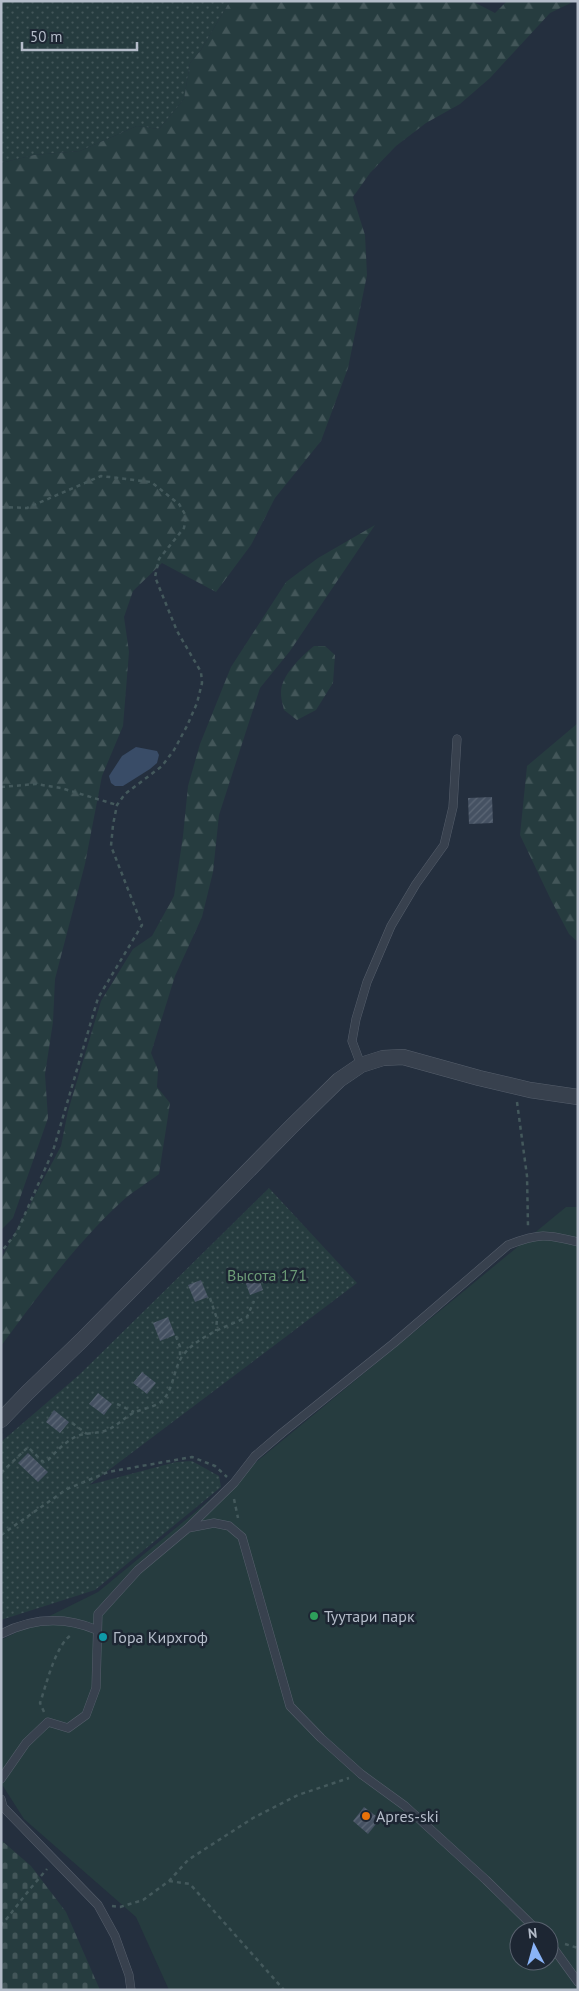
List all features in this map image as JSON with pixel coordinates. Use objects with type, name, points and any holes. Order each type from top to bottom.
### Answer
[{"type":"street","points":[[1,1420],[291,1127],[339,1080],[361,1065],[383,1058],[403,1057],[479,1078],[548,1094],[578,1097]]},
{"type":"lane","points":[[361,1065],[352,1041],[356,1019],[368,982],[391,926],[416,884],[444,845],[453,807],[457,739]]},
{"type":"lane","points":[[1,1779],[26,1743],[48,1722],[68,1728],[86,1715],[96,1688],[93,1629],[98,1614],[138,1570],[188,1528],[234,1483],[255,1456],[282,1432],[401,1337],[508,1245],[528,1237],[550,1235],[578,1242]]},
{"type":"lane","points":[[188,1528],[214,1523],[229,1526],[242,1537],[290,1706],[321,1738],[361,1774],[405,1806],[528,1921]]},
{"type":"lane","points":[[1,1634],[36,1621],[61,1620],[93,1629]]},
{"type":"lane","points":[[1,1799],[3,1807],[98,1905],[115,1936],[129,1975],[130,1990]]},
{"type":"lane","points":[[559,1956],[578,1982]]},
{"type":"path","points":[[1,507],[27,508],[101,476],[151,482],[179,504],[186,516],[184,528],[159,559],[156,577],[176,631],[201,672],[202,683],[197,703],[174,750],[162,766],[125,794],[117,805],[111,846],[142,925],[98,998],[52,1151],[17,1232],[1,1252]]},
{"type":"path","points":[[1,787],[36,784],[117,805]]},
{"type":"path","points":[[515,1086],[527,1176],[528,1237]]},
{"type":"path","points":[[210,1298],[218,1319],[216,1331]]},
{"type":"path","points":[[180,1360],[196,1343],[216,1331],[247,1317],[254,1302]]},
{"type":"path","points":[[1,1473],[28,1447],[43,1462],[48,1460],[72,1438],[108,1430],[134,1412],[159,1403],[166,1397],[180,1360],[180,1347],[176,1336]]},
{"type":"path","points":[[117,1404],[134,1412]]},
{"type":"path","points":[[72,1423],[87,1434]]},
{"type":"path","points":[[1,1536],[67,1489],[108,1472],[192,1457],[215,1466],[234,1483],[234,1499],[242,1537]]},
{"type":"path","points":[[48,1722],[40,1703],[56,1657],[69,1636],[93,1629]]},
{"type":"path","points":[[98,1905],[120,1907],[144,1900],[169,1880],[188,1860],[254,1818],[298,1795],[361,1774]]},
{"type":"path","points":[[1,1926],[55,1861]]},
{"type":"path","points":[[169,1880],[190,1884],[284,1990]]},
{"type":"green space","points":[[1,1],[230,1],[201,50],[190,63],[184,99],[159,129],[137,126],[80,151],[34,155],[1,163]]},
{"type":"green space","points":[[230,1],[472,1],[495,13],[507,1],[575,1],[550,13],[490,78],[460,104],[426,123],[396,146],[370,173],[353,197],[365,235],[367,275],[348,368],[321,441],[275,498],[251,545],[216,592],[162,563],[133,591],[124,617],[129,652],[123,726],[102,776],[85,864],[55,979],[53,1022],[45,1074],[48,1118],[13,1218],[1,1230],[1,163],[34,155],[80,151],[137,126],[159,129],[184,99],[190,63],[201,50]]},
{"type":"green space","points":[[375,525],[290,651],[260,688],[219,815],[213,872],[202,917],[175,976],[151,1053],[158,1070],[157,1087],[170,1103],[159,1174],[123,1200],[87,1237],[57,1272],[1,1346],[1,1259],[61,1146],[68,1111],[101,1001],[133,949],[152,936],[174,896],[188,786],[200,744],[231,667],[286,582],[318,558]]},
{"type":"green space","points":[[314,646],[325,646],[335,655],[333,683],[316,710],[297,720],[284,710],[281,696],[282,687],[292,667]]},
{"type":"green space","points":[[578,723],[578,942],[569,934],[520,835],[527,766]]},
{"type":"green space","name":"Высота 171","points":[[269,1188],[357,1283],[89,1485],[176,1462],[192,1461],[219,1476],[221,1487],[95,1590],[1,1620],[1,1442],[79,1375]]},
{"type":"green space","name":"Туутари парк","points":[[566,1207],[578,1207],[578,1990],[169,1990],[136,1917],[24,1819],[1,1783],[1,1640],[98,1592]]},
{"type":"green space","points":[[1,1840],[31,1866],[66,1912],[100,1990],[1,1990]]},
{"type":"water","points":[[136,747],[157,751],[159,755],[157,763],[123,786],[115,786],[111,783],[109,776],[122,756]]},
{"type":"building","points":[[492,797],[493,823],[469,824],[468,798]]},
{"type":"building","points":[[257,1273],[263,1290],[250,1295],[244,1278]]},
{"type":"building","points":[[201,1280],[208,1297],[195,1302],[188,1285]]},
{"type":"building","points":[[168,1317],[175,1335],[160,1341],[153,1323]]},
{"type":"building","points":[[142,1372],[156,1383],[147,1394],[133,1383]]},
{"type":"building","points":[[98,1393],[112,1404],[104,1415],[89,1404]]},
{"type":"building","points":[[54,1410],[69,1422],[60,1433],[46,1422]]},
{"type":"building","points":[[28,1453],[48,1472],[38,1482],[18,1463]]},
{"type":"building","points":[[364,1807],[380,1819],[368,1834],[353,1821]]},
{"type":"place","name":"Туутари парк","points":[[314,1616]]},
{"type":"place","name":"Гора Кирхгоф","points":[[103,1637]]},
{"type":"place","name":"Apres-ski","points":[[366,1816]]}]
